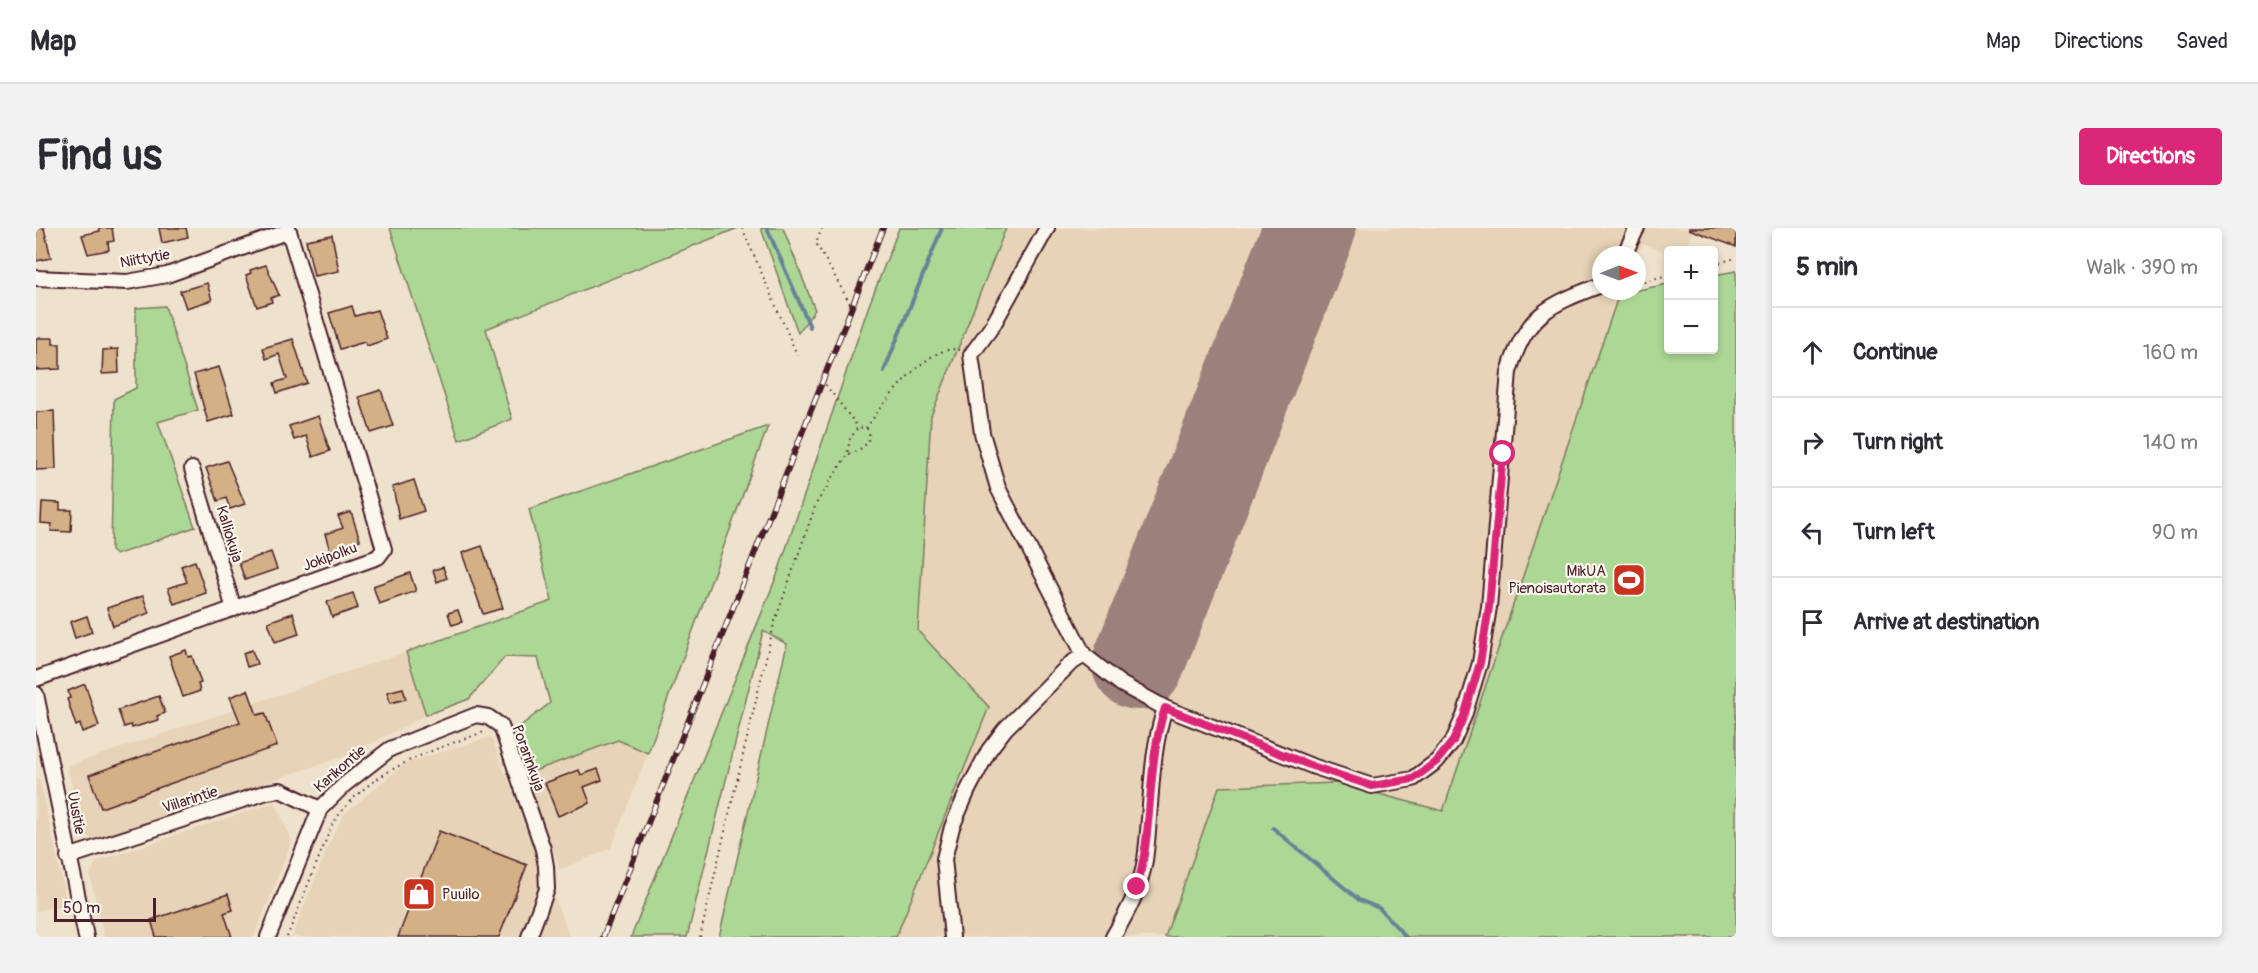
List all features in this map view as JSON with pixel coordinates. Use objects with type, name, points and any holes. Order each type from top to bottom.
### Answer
[{"type":"street","points":[[1047,228],[993,326],[971,355],[981,433],[998,488],[1084,655],[1121,684],[1165,708],[1312,766],[1372,786],[1413,779],[1437,761],[1453,741],[1464,716],[1480,663],[1489,607],[1509,372],[1517,344],[1533,322],[1560,301],[1592,289]]},
{"type":"street","points":[[1628,246],[1636,228]]},
{"type":"street","name":"Niittytie","points":[[36,278],[127,282],[167,275],[288,229]]},
{"type":"street","name":"Jokipolku","points":[[36,680],[378,557],[384,549],[288,229]]},
{"type":"street","name":"Kalliokuja","points":[[192,469],[234,609]]},
{"type":"street","points":[[952,937],[944,859],[952,827],[968,790],[989,750],[1005,729],[1070,664],[1084,655]]},
{"type":"street","name":"Uusitie","points":[[36,694],[86,937]]},
{"type":"street","points":[[1113,937],[1128,912],[1144,861],[1154,754],[1165,708]]},
{"type":"street","name":"Porarinkuja","points":[[476,715],[488,717],[501,726],[543,849],[547,889],[529,937]]},
{"type":"street","name":"Karikontie","points":[[268,937],[320,809],[344,785],[390,749],[476,715]]},
{"type":"street","name":"Viilarintie","points":[[68,857],[267,792],[280,790],[320,809]]},
{"type":"path","points":[[741,228],[798,357]]},
{"type":"path","points":[[822,228],[816,243],[852,307]]},
{"type":"path","points":[[1718,263],[1736,258]]},
{"type":"path","points":[[1646,281],[1664,276]]},
{"type":"path","points":[[866,428],[910,374],[943,350],[958,349],[971,355]]},
{"type":"path","points":[[822,380],[858,427],[866,428],[870,434],[865,446],[847,455]]},
{"type":"path","points":[[700,937],[774,624],[816,504],[847,455],[850,439],[858,427]]},
{"type":"path","points":[[287,937],[332,825],[344,809],[403,761],[501,726]]},
{"type":"shaded area","points":[[1006,228],[1695,228],[1688,246],[1664,246],[1664,252],[1643,244],[1642,246],[1592,246],[1592,300],[1617,300],[1443,811],[1338,783],[1219,787],[1165,937],[896,937],[989,707],[918,632],[931,416]]},
{"type":"shaded area","points":[[406,652],[426,715],[351,754],[93,840],[83,833],[67,766]]},
{"type":"shaded area","points":[[491,737],[570,937],[292,937],[329,844],[344,814],[406,763]]},
{"type":"shaded area","points":[[618,740],[648,753],[611,848],[560,870],[526,774]]},
{"type":"shaded area","points":[[36,780],[40,780],[67,904],[36,911]]},
{"type":"shaded area","points":[[275,802],[292,841],[254,937],[104,937],[90,876],[96,862]]},
{"type":"green space","points":[[390,228],[738,228],[486,329],[512,419],[459,440]]},
{"type":"green space","points":[[761,228],[783,228],[815,310],[798,333]]},
{"type":"green space","points":[[899,228],[1006,228],[931,416],[918,631],[989,707],[896,937],[719,937],[787,644],[763,631],[687,937],[631,937],[777,575],[868,308]]},
{"type":"green space","name":"MikUA Pienoisautorata","points":[[1736,271],[1736,937],[1165,937],[1219,787],[1338,783],[1443,811],[1617,300],[1646,300],[1646,288],[1664,285],[1664,354],[1718,354],[1718,274]]},
{"type":"green space","points":[[165,306],[198,410],[158,422],[195,527],[116,555],[111,551],[114,399],[136,388],[136,308]]},
{"type":"green space","points":[[768,426],[648,753],[618,740],[526,774],[514,731],[550,703],[538,658],[505,657],[469,699],[426,715],[406,652],[552,601],[529,509]]},
{"type":"building","points":[[36,228],[44,228],[51,258],[36,261]]},
{"type":"building","points":[[99,228],[112,228],[114,241],[108,242],[109,250],[88,254],[82,235],[100,231]]},
{"type":"building","points":[[159,228],[186,228],[188,237],[162,243]]},
{"type":"building","points":[[1736,228],[1736,247],[1689,229]]},
{"type":"building","points":[[332,235],[339,271],[314,276],[306,240]]},
{"type":"building","points":[[266,265],[279,295],[271,298],[272,302],[257,307],[246,275],[251,273],[250,270]]},
{"type":"building","points":[[207,283],[212,300],[186,308],[180,291]]},
{"type":"building","points":[[352,306],[355,316],[377,310],[387,339],[367,346],[365,342],[340,349],[329,313]]},
{"type":"building","points":[[36,338],[53,338],[53,344],[60,344],[60,369],[36,370]]},
{"type":"building","points":[[293,339],[307,383],[277,393],[274,383],[287,379],[279,354],[266,359],[263,348]]},
{"type":"building","points":[[118,349],[119,373],[102,374],[103,350]]},
{"type":"building","points":[[219,367],[234,414],[208,422],[194,374]]},
{"type":"building","points":[[381,390],[393,426],[371,433],[359,397]]},
{"type":"building","points":[[54,411],[56,469],[36,470],[36,412]]},
{"type":"building","points":[[318,416],[330,451],[313,457],[306,436],[294,440],[289,426]]},
{"type":"building","points":[[227,461],[245,504],[230,509],[226,498],[218,501],[206,468]]},
{"type":"building","points":[[414,480],[424,511],[399,519],[393,487]]},
{"type":"building","points":[[42,502],[60,503],[60,510],[72,510],[71,532],[51,531],[52,524],[41,523]]},
{"type":"building","points":[[351,512],[360,540],[330,550],[325,534],[343,528],[338,516]]},
{"type":"building","points":[[482,546],[503,608],[483,614],[462,553]]},
{"type":"building","points":[[271,552],[277,569],[245,580],[239,563]]},
{"type":"building","points":[[195,561],[206,593],[174,604],[168,588],[187,582],[181,566]]},
{"type":"building","points":[[443,567],[447,578],[437,582],[433,570]]},
{"type":"building","points":[[410,573],[416,591],[379,604],[373,586]]},
{"type":"building","points":[[353,593],[358,608],[332,617],[327,602]]},
{"type":"building","points":[[143,596],[149,613],[113,626],[107,608]]},
{"type":"building","points":[[458,610],[462,622],[452,625],[448,613]]},
{"type":"building","points":[[293,613],[299,634],[275,642],[268,622]]},
{"type":"building","points":[[87,616],[92,632],[75,638],[70,622]]},
{"type":"building","points":[[186,650],[188,657],[192,656],[201,683],[198,684],[200,691],[183,697],[169,656]]},
{"type":"building","points":[[252,650],[257,664],[247,667],[243,653]]},
{"type":"building","points":[[85,684],[99,726],[82,732],[80,724],[76,726],[67,699],[70,698],[68,691]]},
{"type":"building","points":[[403,688],[406,699],[390,703],[387,692]]},
{"type":"building","points":[[248,690],[257,715],[265,713],[277,746],[101,808],[89,775],[240,722],[230,697]]},
{"type":"building","points":[[159,696],[165,713],[157,716],[158,720],[132,728],[131,725],[124,727],[118,710]]},
{"type":"building","points":[[598,769],[602,780],[584,787],[590,803],[558,816],[545,783],[579,770],[581,775]]},
{"type":"building","points":[[439,831],[527,865],[499,937],[398,937]]},
{"type":"building","points":[[228,894],[233,910],[224,913],[232,937],[156,937],[151,920]]},
{"type":"waterway","points":[[767,228],[810,327]]},
{"type":"waterway","points":[[884,371],[942,228]]},
{"type":"waterway","points":[[1273,828],[1359,900],[1379,908],[1406,937]]},
{"type":"runway","points":[[1138,664],[1310,228]]},
{"type":"railway","points":[[603,937],[883,228]]},
{"type":"place","name":"MikUA Pienoisautorata","points":[[1629,580]]},
{"type":"place","name":"Puuilo","points":[[419,894]]},
{"type":"route","points":[[1137,887],[1144,861],[1154,754],[1165,708],[1312,766],[1372,786],[1413,779],[1437,761],[1453,741],[1464,716],[1480,663],[1489,607],[1503,454]]}]
